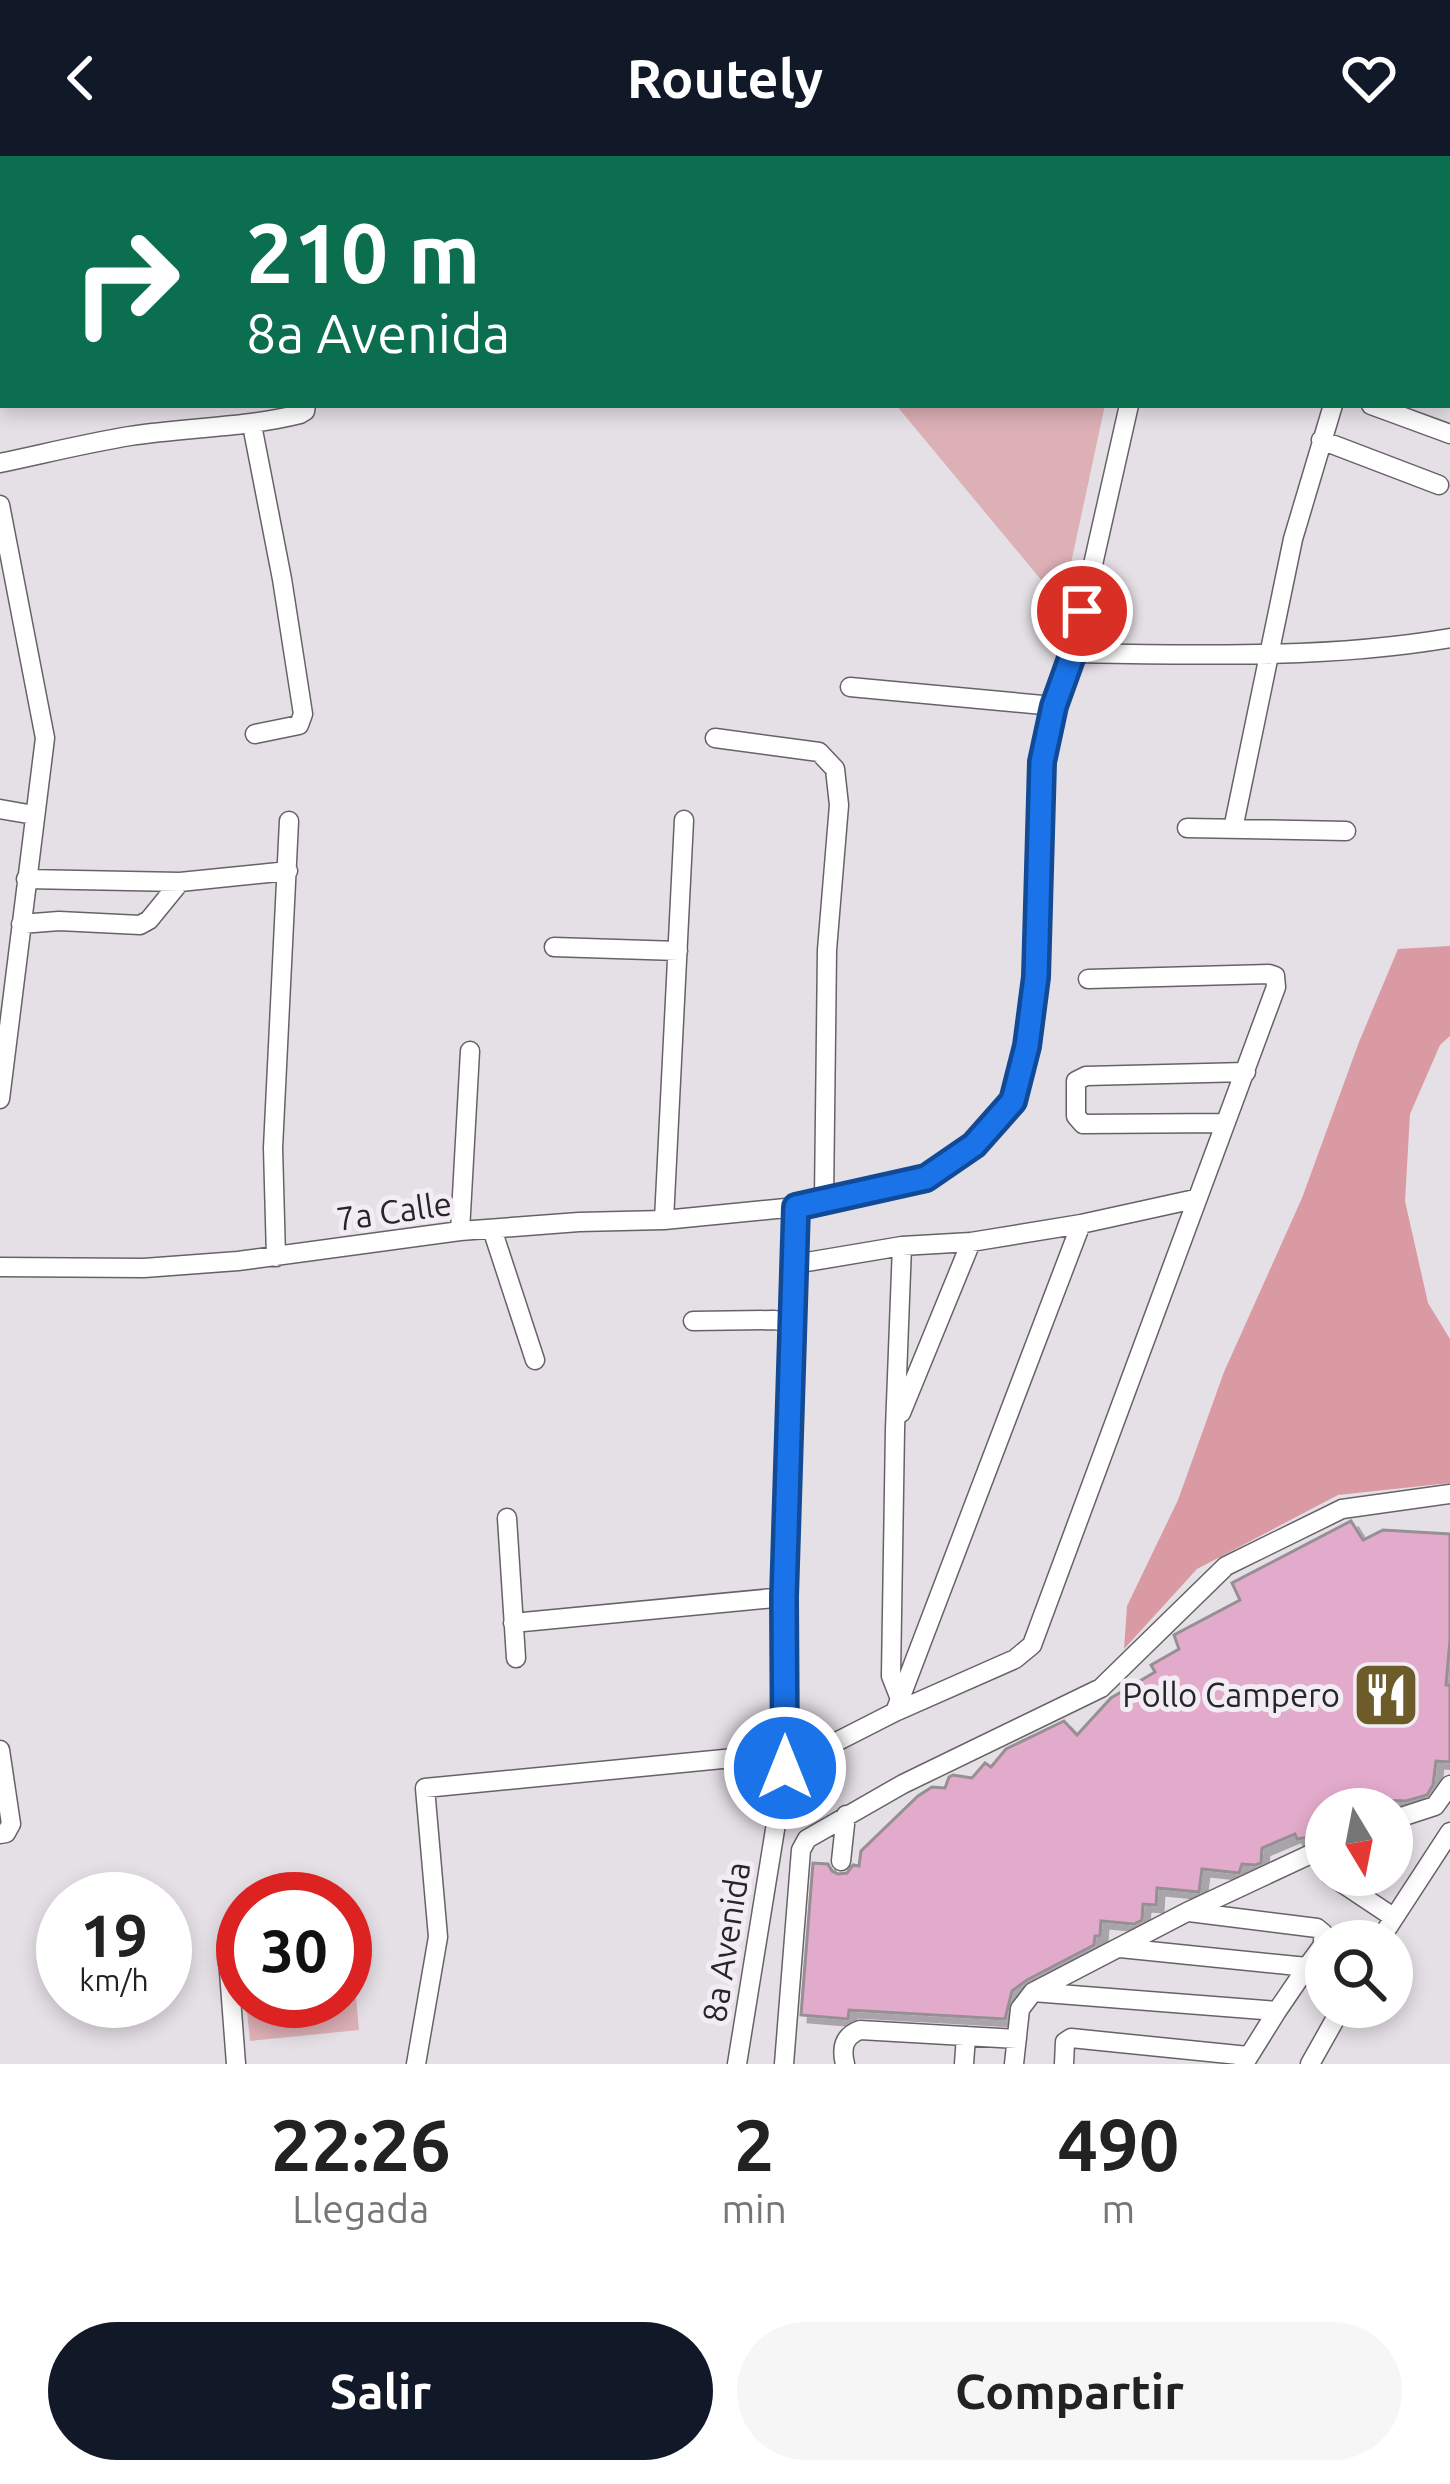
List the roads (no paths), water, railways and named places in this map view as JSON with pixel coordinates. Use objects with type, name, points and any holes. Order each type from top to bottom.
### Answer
[{"type":"street","points":[[0,463],[129,436],[252,425],[300,414],[306,408]]},
{"type":"street","points":[[796,1207],[926,1178],[974,1145],[1013,1101],[1027,1046],[1036,977],[1042,762],[1054,706],[1073,653],[1128,408]]},
{"type":"street","points":[[1233,829],[1293,539],[1332,408]]},
{"type":"street","points":[[1379,408],[1450,434]]},
{"type":"street","points":[[252,425],[303,714],[299,725],[255,734]]},
{"type":"street","points":[[1322,440],[1438,485]]},
{"type":"street","points":[[0,505],[7,564],[45,738],[0,1100]]},
{"type":"street","points":[[1073,653],[1200,655],[1450,638]]},
{"type":"street","points":[[850,687],[1054,706]]},
{"type":"street","points":[[715,738],[819,752],[835,769],[838,805],[827,950],[824,1200]]},
{"type":"street","points":[[0,809],[34,815]]},
{"type":"street","points":[[664,1220],[684,820]]},
{"type":"street","points":[[276,1257],[273,1148],[290,821]]},
{"type":"street","points":[[1187,828],[1346,831]]},
{"type":"street","points":[[26,879],[180,882],[288,871]]},
{"type":"street","points":[[21,924],[140,925],[180,882]]},
{"type":"street","points":[[554,947],[678,951]]},
{"type":"street","points":[[416,2064],[438,1937],[425,1788],[785,1761],[898,1706],[1015,1659],[1032,1645],[1276,987],[1275,976],[1088,979]]},
{"type":"street","points":[[460,1231],[470,1051]]},
{"type":"street","points":[[1226,1123],[1082,1124],[1076,1116],[1076,1081],[1086,1076],[1246,1072]]},
{"type":"street","points":[[795,1264],[902,1246],[971,1242],[1196,1199]]},
{"type":"street","name":"7a Calle","points":[[0,1268],[144,1268],[276,1257],[492,1228],[664,1220],[796,1207]]},
{"type":"street","name":"8a Avenida","points":[[736,2064],[785,1761],[784,1597],[796,1207]]},
{"type":"street","points":[[898,1706],[1081,1224]]},
{"type":"street","points":[[492,1228],[535,1360]]},
{"type":"street","points":[[895,1429],[971,1242]]},
{"type":"street","points":[[898,1706],[891,1676],[902,1246]]},
{"type":"street","points":[[693,1321],[793,1323]]},
{"type":"street","points":[[897,1367],[919,1370]]},
{"type":"street","points":[[784,2064],[801,1850],[816,1832],[903,1784],[1101,1688],[1226,1566],[1342,1510],[1450,1494]]},
{"type":"street","points":[[507,1518],[515,1658]]},
{"type":"street","points":[[513,1623],[784,1597]]},
{"type":"street","points":[[0,1750],[11,1824],[0,1834]]},
{"type":"street","points":[[1413,1814],[1436,1807],[1450,1785]]},
{"type":"street","points":[[841,1861],[846,1815]]},
{"type":"street","points":[[1391,1920],[1450,1832]]},
{"type":"street","points":[[1014,2064],[1020,2009],[1033,1992],[1305,1856]]},
{"type":"street","points":[[1361,1896],[1393,1917]]},
{"type":"street","points":[[1186,1912],[1305,1927]]},
{"type":"street","points":[[1117,1947],[1305,1966]]},
{"type":"street","points":[[1064,2064],[1065,2042],[1071,2038],[1246,2060],[1305,1969]]},
{"type":"street","points":[[1033,1992],[1277,2011]]},
{"type":"street","points":[[233,2028],[236,2064]]},
{"type":"street","points":[[1310,2064],[1330,2028]]},
{"type":"street","points":[[844,2064],[847,2039],[860,2030],[1017,2039]]},
{"type":"street","points":[[964,2064],[966,2036]]},
{"type":"place","name":"Pollo Campero","points":[[1386,1695]]}]
